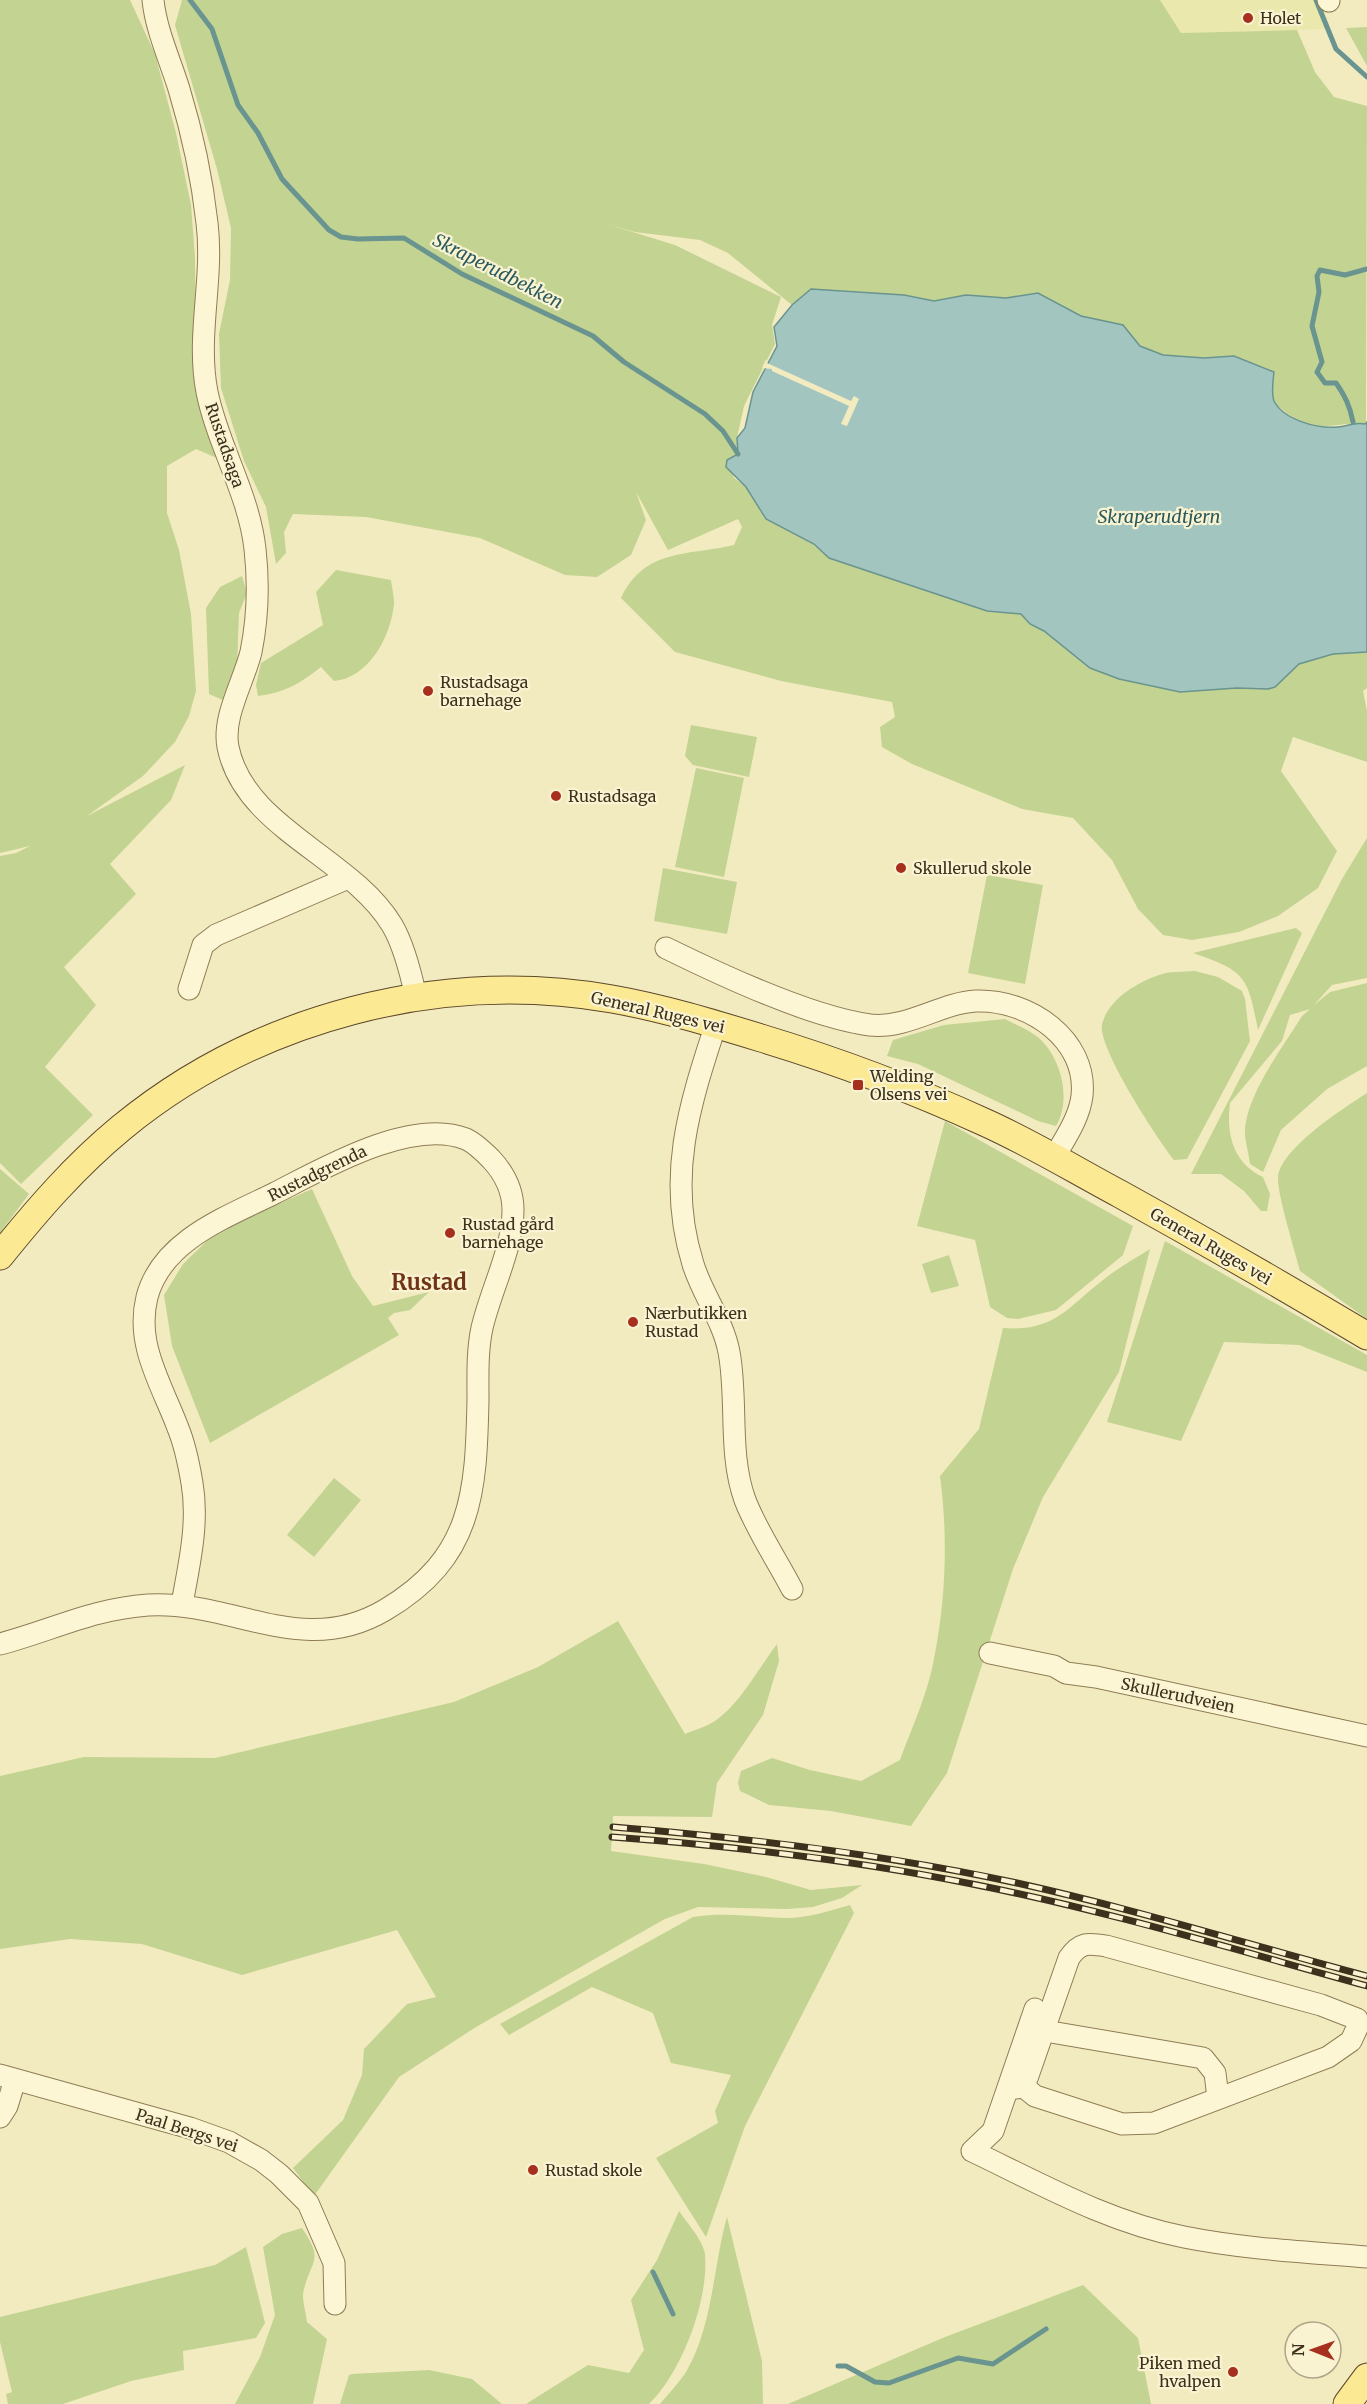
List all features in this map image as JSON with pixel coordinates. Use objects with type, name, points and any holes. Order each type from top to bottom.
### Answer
[{"type":"main road","name":"General Ruges vei","points":[[0,1256],[50,1196],[94,1152],[148,1108],[183,1084],[246,1049],[295,1029],[376,1005],[416,997],[472,991],[549,992],[612,999],[716,1024],[812,1054],[907,1089],[985,1122],[1054,1158],[1196,1236],[1367,1336]]},
{"type":"main road","points":[[1347,2404],[1367,2377]]},
{"type":"street","name":"Rustadsaga","points":[[153,0],[160,33],[190,131],[206,216],[209,259],[204,359],[206,388],[215,424],[247,510],[256,556],[258,600],[254,636],[230,718],[227,745],[251,797],[363,890],[391,923],[398,937],[416,997]]},
{"type":"street","points":[[189,989],[203,945],[216,935],[348,878]]},
{"type":"street","points":[[666,948],[781,998],[854,1022],[892,1024],[977,1001],[1008,1005],[1027,1011],[1059,1034],[1071,1048],[1082,1078],[1079,1111],[1072,1128],[1054,1158]]},
{"type":"street","points":[[716,1024],[699,1073],[681,1152],[679,1176],[685,1233],[693,1265],[718,1318],[729,1351],[734,1391],[737,1458],[745,1499],[792,1589]]},
{"type":"street","name":"Rustadgrenda","points":[[0,1644],[93,1613],[183,1604],[286,1630],[330,1628],[382,1612],[416,1589],[448,1554],[467,1514],[475,1485],[479,1347],[512,1216],[511,1193],[507,1182],[494,1162],[471,1142],[454,1136],[423,1136],[389,1141],[356,1152],[200,1232],[167,1258],[152,1282],[146,1300],[144,1336],[151,1364],[179,1430],[193,1493],[192,1543],[183,1604]]},
{"type":"street","name":"Skullerudveien","points":[[990,1653],[1054,1666],[1066,1673],[1096,1677],[1367,1736]]},
{"type":"street","points":[[1016,2088],[1122,2124],[1154,2123],[1328,2057],[1351,2041],[1356,2033],[1357,2019],[1321,2005],[1090,1943],[1077,1946],[1069,1958],[1045,2031],[1016,2088],[991,2134],[972,2151],[1052,2192],[1097,2210],[1164,2232],[1246,2246],[1367,2257]]},
{"type":"street","points":[[1016,2088],[1013,2068],[1030,2029],[1035,2009]]},
{"type":"street","points":[[1045,2031],[1203,2058],[1215,2073],[1218,2098]]},
{"type":"street","name":"Paal Bergs vei","points":[[0,2117],[7,2106],[8,2077],[190,2128],[238,2146],[279,2174],[308,2203],[334,2263],[335,2304]]},
{"type":"shaded area","name":"Holet","points":[[1160,0],[1317,0],[1327,29],[1181,33]]},
{"type":"green space","points":[[0,0],[130,0],[155,54],[176,133],[191,205],[195,257],[196,351],[217,458],[196,449],[167,466],[167,513],[179,550],[191,614],[196,691],[189,716],[175,742],[143,776],[87,816],[185,765],[171,800],[110,864],[136,894],[64,967],[96,1005],[45,1067],[93,1115],[21,1184],[0,1163],[0,856],[16,853],[30,846],[0,853]]},
{"type":"green space","points":[[182,0],[1160,0],[1181,33],[1297,30],[1315,72],[1334,97],[1367,106],[1366,425],[1317,426],[1299,421],[1268,396],[1234,356],[1204,358],[1163,355],[1140,346],[1123,325],[1081,316],[1038,293],[1006,298],[966,295],[934,301],[904,295],[811,289],[792,305],[728,253],[700,240],[635,232],[607,224],[675,245],[781,297],[772,325],[775,344],[744,406],[737,438],[738,454],[727,460],[734,478],[746,487],[765,519],[814,544],[829,558],[987,611],[1021,614],[1030,624],[1044,631],[1090,668],[1119,679],[1180,692],[1237,688],[1268,689],[1275,687],[1299,664],[1333,654],[1367,652],[1367,688],[1363,691],[1367,711],[1367,762],[1293,737],[1281,771],[1337,851],[1318,888],[1278,916],[1239,932],[1192,940],[1163,935],[1138,909],[1112,860],[1073,818],[1022,809],[912,764],[882,747],[880,727],[895,717],[892,702],[781,681],[675,652],[621,598],[642,570],[655,562],[684,553],[734,545],[742,527],[738,519],[668,550],[636,492],[646,520],[631,555],[597,577],[565,575],[480,538],[366,517],[293,514],[284,532],[286,553],[276,564],[266,507],[244,461],[221,388],[219,334],[230,280],[231,228],[217,169],[175,25]]},
{"type":"green space","points":[[1367,27],[1367,66],[1346,28]]},
{"type":"green space","points":[[336,570],[391,580],[394,604],[383,642],[368,664],[347,678],[334,681],[321,667],[292,686],[258,696],[256,685],[261,663],[323,625],[316,592]]},
{"type":"green space","points":[[242,576],[247,593],[239,613],[237,667],[225,701],[209,694],[206,608],[220,587]]},
{"type":"green space","points":[[691,725],[757,737],[749,777],[693,765],[685,756]]},
{"type":"green space","points":[[696,768],[744,778],[724,877],[675,867]]},
{"type":"green space","points":[[1367,838],[1367,978],[1332,985],[1314,1005],[1330,992],[1367,983],[1367,1066],[1327,1089],[1281,1130],[1263,1172],[1250,1164],[1245,1136],[1250,1106],[1275,1058],[1302,1016],[1310,1009],[1290,1015],[1282,1041],[1230,1103],[1229,1126],[1238,1156],[1253,1171],[1263,1177],[1270,1194],[1267,1211],[1261,1211],[1244,1191],[1221,1174],[1191,1174],[1342,879]]},
{"type":"green space","points":[[663,868],[737,882],[727,934],[654,921]]},
{"type":"green space","points":[[987,875],[1043,885],[1025,984],[968,973]]},
{"type":"green space","points":[[1296,928],[1302,933],[1258,1030],[1251,998],[1242,978],[1224,965],[1193,953]]},
{"type":"green space","points":[[1195,971],[1218,977],[1242,991],[1250,1041],[1187,1159],[1174,1160],[1155,1134],[1118,1072],[1103,1036],[1102,1024],[1111,1007],[1133,987],[1163,974]]},
{"type":"green space","points":[[1005,1019],[1039,1038],[1053,1056],[1062,1079],[1063,1092],[1061,1115],[1056,1126],[1038,1121],[918,1064],[887,1056],[893,1040],[944,1025]]},
{"type":"green space","points":[[1367,1093],[1367,1319],[1300,1271],[1283,1209],[1278,1177],[1282,1166],[1301,1142]]},
{"type":"green space","points":[[945,1121],[1133,1226],[1123,1255],[1056,1310],[1018,1319],[1007,1318],[990,1307],[975,1240],[917,1226]]},
{"type":"green space","points":[[0,1169],[29,1194],[0,1233]]},
{"type":"green space","points":[[312,1189],[352,1276],[373,1306],[429,1292],[410,1310],[394,1313],[388,1318],[399,1335],[210,1443],[172,1346],[164,1295],[183,1264],[217,1231]]},
{"type":"green space","points":[[1165,1241],[1367,1355],[1367,1372],[1299,1345],[1224,1342],[1181,1441],[1107,1422]]},
{"type":"green space","points":[[1150,1249],[1119,1372],[1043,1497],[1013,1569],[947,1773],[911,1826],[831,1811],[769,1805],[740,1791],[738,1783],[741,1771],[772,1758],[810,1770],[861,1781],[900,1760],[928,1684],[938,1636],[945,1545],[940,1476],[979,1429],[1003,1328],[1035,1326],[1048,1322],[1069,1309],[1114,1272]]},
{"type":"green space","points":[[949,1255],[959,1286],[931,1293],[922,1264]]},
{"type":"green space","points":[[334,1478],[361,1500],[314,1557],[287,1535]]},
{"type":"green space","points":[[618,1621],[685,1734],[711,1723],[724,1714],[740,1696],[777,1644],[779,1661],[763,1715],[717,1783],[712,1817],[613,1816],[611,1851],[704,1864],[766,1877],[811,1890],[862,1885],[842,1898],[813,1907],[787,1909],[698,1907],[665,1919],[626,1941],[476,2027],[399,2077],[314,2196],[293,2168],[343,2120],[362,2075],[364,2049],[407,2004],[436,1997],[397,1930],[242,1975],[142,1944],[70,1939],[0,1949],[0,1776],[84,1757],[215,1758],[454,1702],[538,1667]]},
{"type":"green space","points":[[850,1905],[854,1913],[745,2126],[706,2237],[656,2158],[718,2123],[715,2111],[731,2075],[671,2063],[653,2013],[592,1987],[509,2035],[500,2024],[693,1917],[728,1915],[794,1918]]},
{"type":"green space","points":[[679,2211],[704,2249],[703,2292],[691,2334],[682,2355],[661,2390],[649,2404],[526,2404],[588,2365],[629,2373],[644,2350],[631,2300],[657,2260]]},
{"type":"green space","points":[[727,2217],[762,2361],[763,2404],[660,2404],[686,2372],[702,2335]]},
{"type":"green space","points":[[302,2228],[313,2247],[314,2254],[313,2265],[303,2293],[307,2322],[327,2339],[313,2404],[235,2404],[260,2357],[275,2315],[263,2247],[282,2234]]},
{"type":"green space","points":[[246,2247],[265,2323],[256,2338],[183,2351],[184,2370],[131,2381],[63,2404],[8,2404],[6,2394],[12,2392],[0,2342],[0,2317],[215,2265]]},
{"type":"green space","points":[[1083,2285],[1138,2338],[1151,2404],[788,2404],[945,2337]]},
{"type":"green space","points":[[429,2370],[472,2379],[502,2404],[340,2404],[349,2375]]},
{"type":"water","name":"Skraperudtjern","points":[[811,289],[904,295],[934,301],[966,295],[1006,298],[1038,293],[1081,316],[1123,325],[1140,346],[1163,355],[1204,358],[1234,356],[1274,372],[1272,391],[1274,401],[1285,413],[1302,422],[1338,427],[1367,422],[1367,652],[1333,654],[1299,664],[1275,687],[1268,689],[1237,688],[1180,692],[1119,679],[1090,668],[1044,631],[1030,624],[1021,614],[987,611],[829,558],[814,544],[766,519],[746,487],[726,467],[727,460],[738,454],[737,438],[745,428],[753,392],[777,346],[774,327],[792,305]]},
{"type":"pier","points":[[766,359],[767,363],[851,401],[854,396],[859,399],[847,426],[841,424],[849,406],[772,371],[772,369],[762,368]]},
{"type":"waterway","name":"Skraperudbekken","points":[[190,0],[212,29],[238,105],[258,133],[282,179],[329,230],[341,237],[358,239],[404,238],[462,274],[593,336],[624,362],[705,414],[723,431],[738,454]]},
{"type":"waterway","points":[[1316,0],[1336,49],[1367,77]]},
{"type":"waterway","points":[[1353,422],[1347,401],[1336,383],[1325,383],[1317,372],[1322,362],[1312,326],[1319,292],[1317,276],[1320,270],[1345,275],[1367,269]]},
{"type":"waterway","points":[[653,2272],[673,2314]]},
{"type":"waterway","points":[[838,2366],[846,2366],[875,2382],[889,2383],[958,2358],[993,2364],[1046,2329]]},
{"type":"railway","points":[[613,1827],[816,1848],[967,1873],[1105,1904],[1367,1976]]},
{"type":"railway","points":[[612,1837],[793,1855],[972,1884],[1121,1918],[1367,1986]]},
{"type":"place","name":"Holet","points":[[1248,18]]},
{"type":"place","name":"Rustadsaga barnehage","points":[[428,691]]},
{"type":"place","name":"Rustadsaga","points":[[556,796]]},
{"type":"place","name":"Skullerud skole","points":[[901,868]]},
{"type":"place","name":"Welding Olsens vei","points":[[858,1085]]},
{"type":"place","name":"Rustad gård barnehage","points":[[450,1233]]},
{"type":"place","name":"Nærbutikken Rustad","points":[[633,1322]]},
{"type":"place","name":"Rustad skole","points":[[533,2170]]},
{"type":"place","name":"Piken med hvalpen","points":[[1233,2372]]},
{"type":"district","name":"Rustad","points":[[429,1282]]}]
